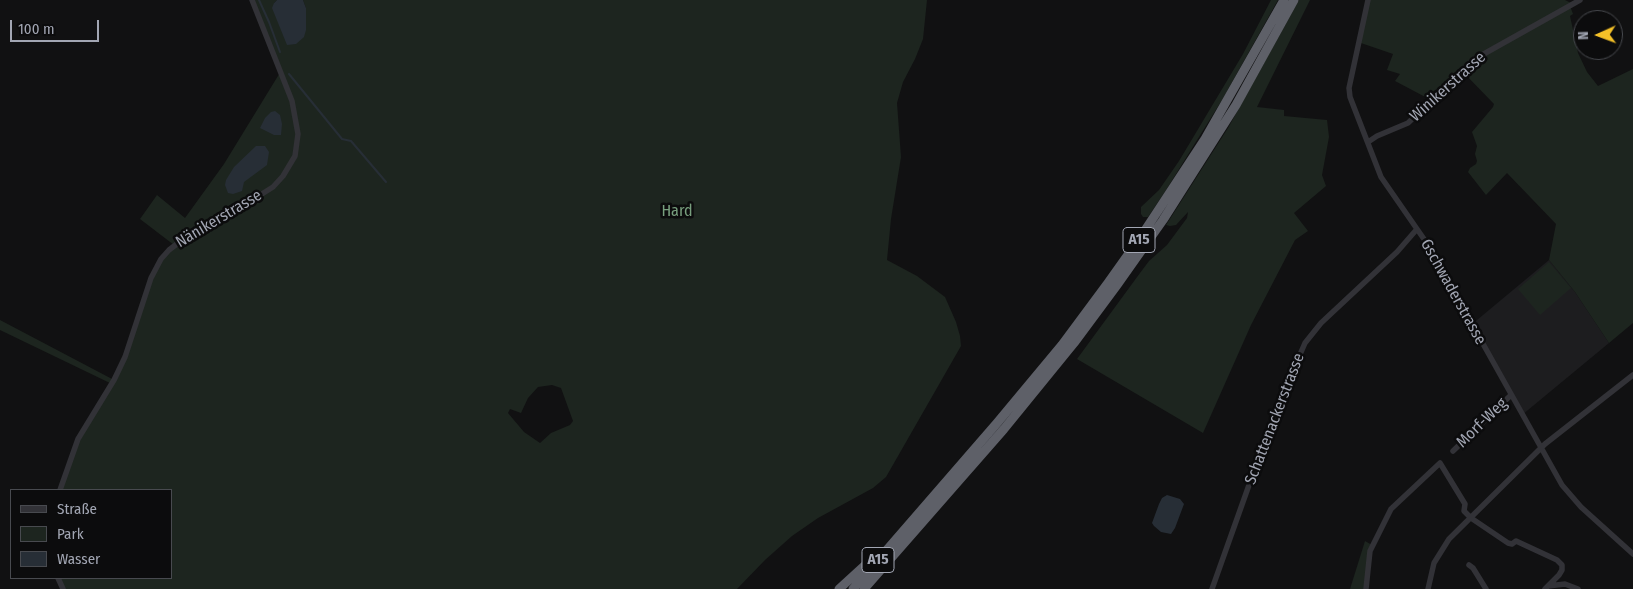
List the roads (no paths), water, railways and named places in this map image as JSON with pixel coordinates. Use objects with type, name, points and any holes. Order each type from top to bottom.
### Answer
[{"type":"highway","name":"A15","points":[[853,589],[1027,388],[1108,284],[1205,139],[1284,0]]},
{"type":"highway","name":"A15","points":[[864,589],[964,476],[1036,390],[1117,285],[1163,220],[1231,113],[1294,0]]},
{"type":"highway","points":[[839,589],[903,532]]},
{"type":"highway","points":[[870,589],[891,558]]},
{"type":"street","name":"Nänikerstrasse","points":[[60,489],[78,439],[114,380],[125,357],[151,278],[161,260],[169,250],[182,240],[246,204],[273,186],[283,176],[294,156],[298,134],[292,101],[252,0]]},
{"type":"street","name":"Gschwaderstrasse","points":[[1368,0],[1349,88],[1350,97],[1381,178],[1417,229],[1562,485],[1574,500],[1633,554]]},
{"type":"street","name":"Winikerstrasse","points":[[1368,142],[1377,136],[1408,123],[1473,60],[1580,0]]},
{"type":"street","name":"Schattenackerstrasse","points":[[1212,589],[1275,412],[1305,343],[1321,323],[1397,252],[1417,229]]},
{"type":"street","points":[[1428,589],[1432,569],[1441,550],[1450,539],[1542,449],[1633,375]]},
{"type":"street","name":"Morf-Weg","points":[[1454,451],[1511,395]]},
{"type":"street","points":[[1366,589],[1370,551],[1392,509],[1440,463],[1465,504],[1464,511],[1471,518],[1508,543],[1512,544],[1516,541],[1557,560],[1562,565],[1562,570],[1546,588]]},
{"type":"street","points":[[1469,565],[1473,568],[1486,589]]},
{"type":"street","points":[[1546,588],[1565,584],[1578,589]]},
{"type":"water","points":[[277,0],[303,0],[306,8],[306,30],[304,37],[296,44],[287,45],[272,8]]},
{"type":"water","points":[[275,111],[280,115],[282,124],[281,135],[274,135],[260,128],[265,118]]},
{"type":"water","points":[[256,146],[265,146],[269,152],[267,165],[244,182],[242,191],[233,194],[228,193],[225,185],[226,180],[234,167]]},
{"type":"water","points":[[1167,495],[1180,499],[1184,504],[1171,534],[1161,532],[1152,523],[1162,498]]},
{"type":"waterway","points":[[259,0],[280,52]]},
{"type":"waterway","points":[[289,74],[342,139],[351,141],[386,182]]},
{"type":"park label","name":"Hard","points":[[677,212]]}]
